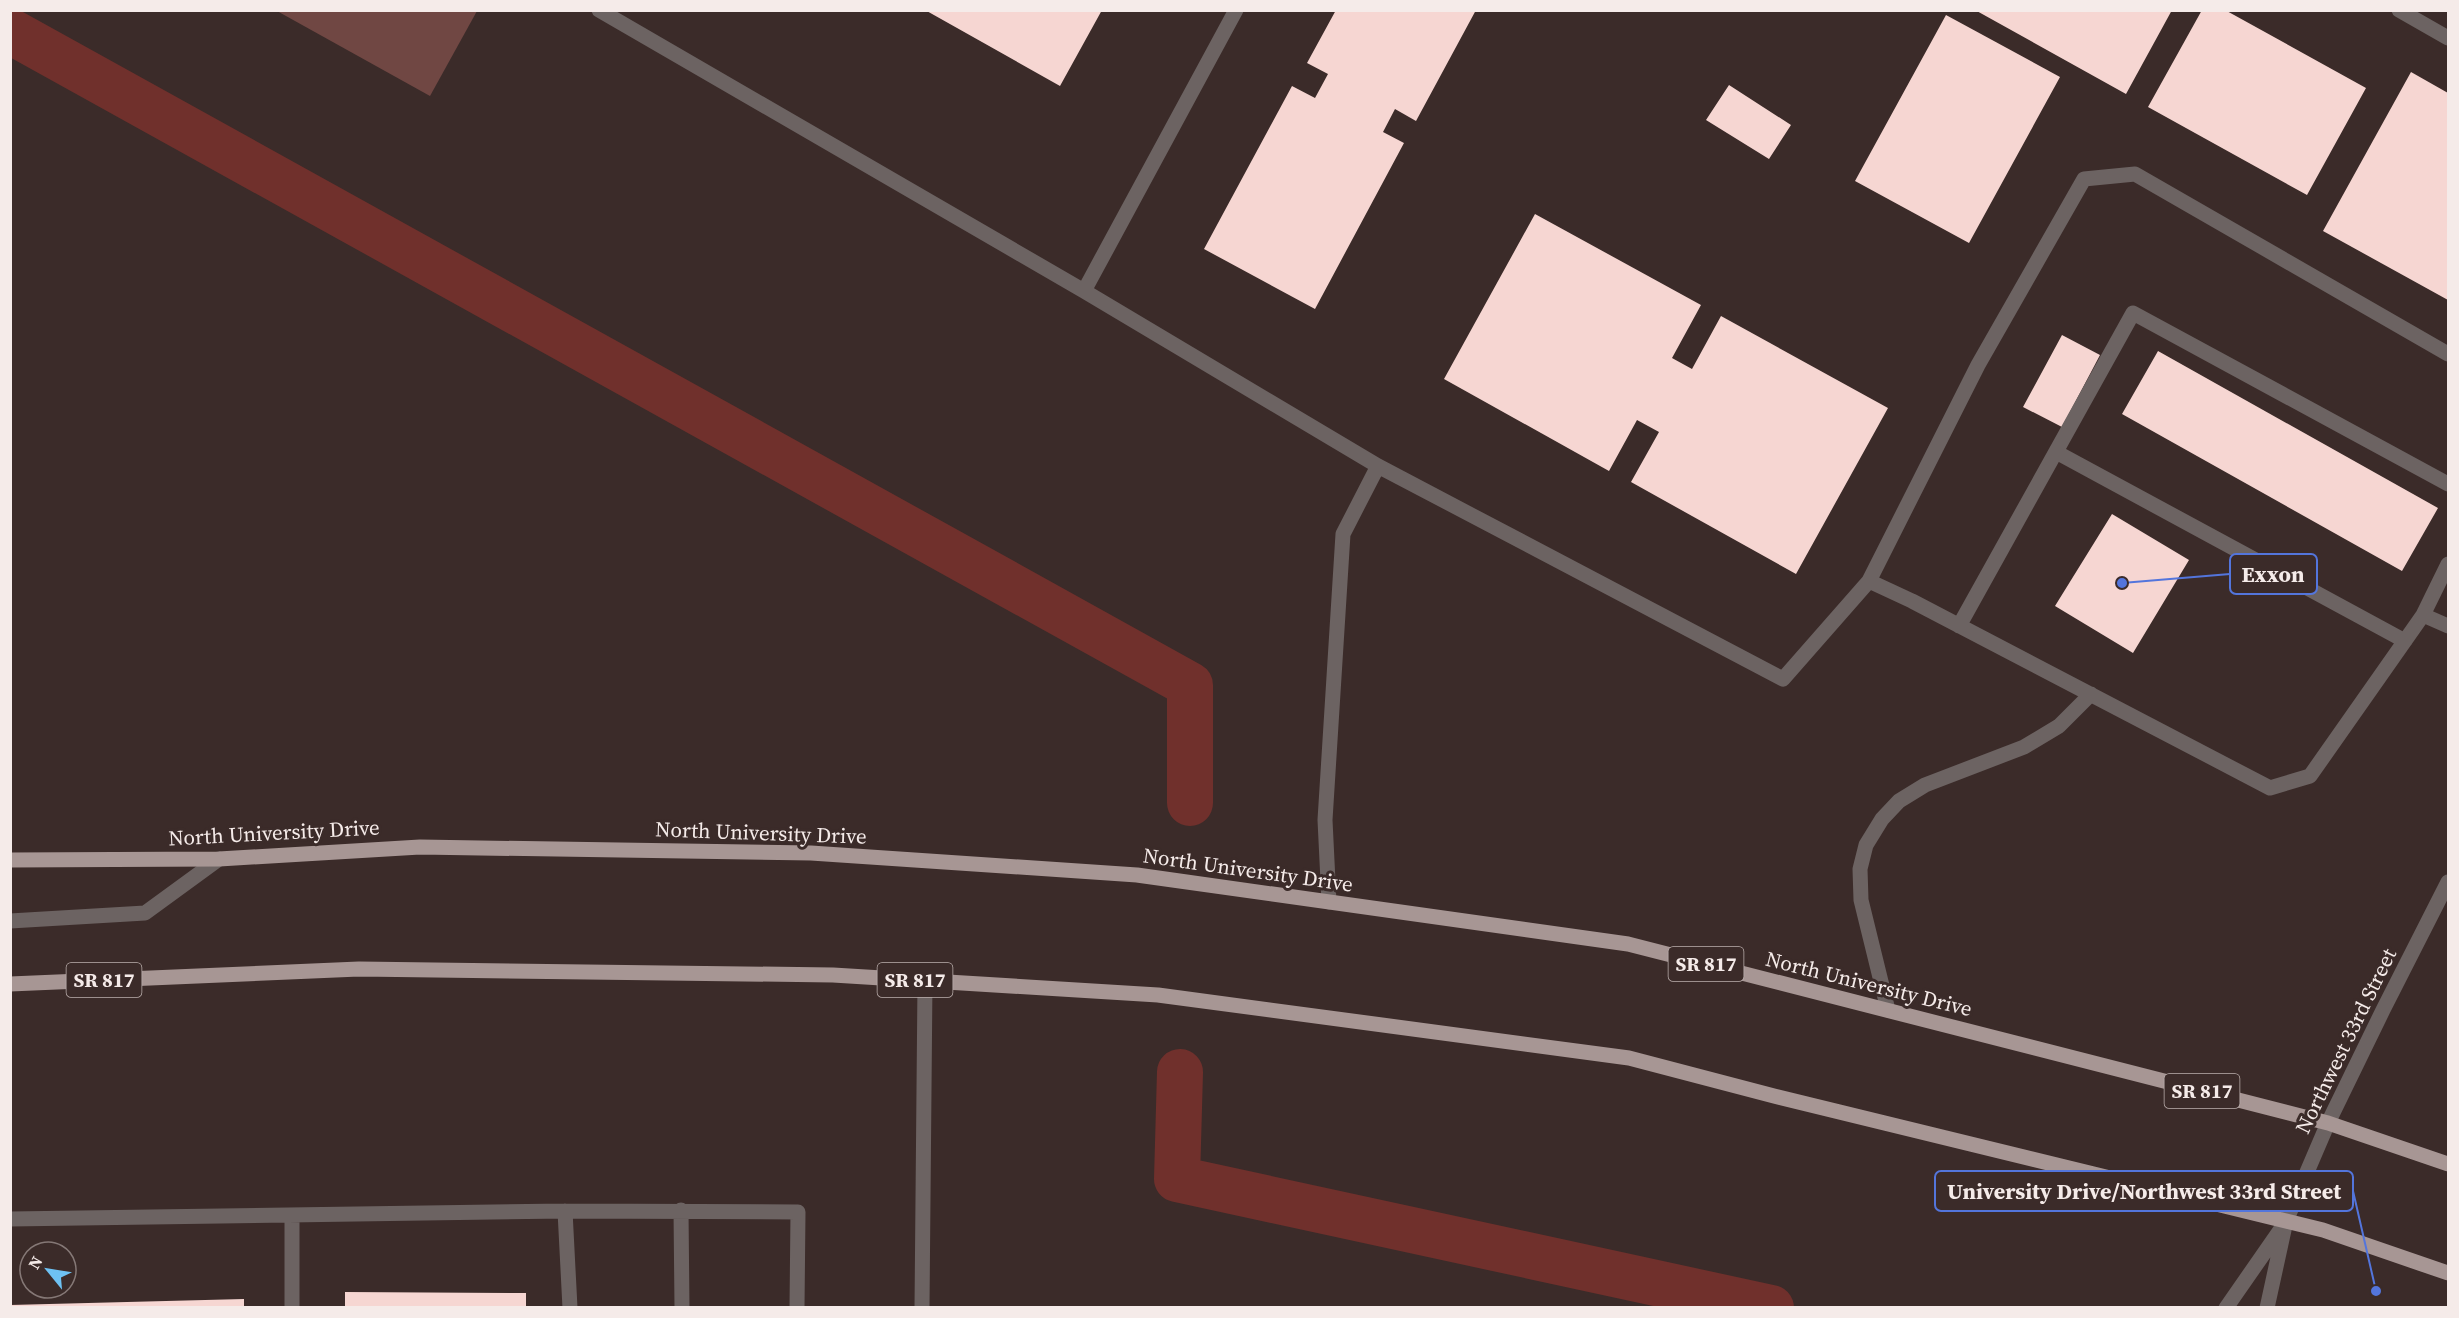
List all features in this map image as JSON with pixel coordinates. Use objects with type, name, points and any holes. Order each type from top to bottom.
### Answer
[{"type":"main road","name":"North University Drive","points":[[10,860],[219,859],[420,847],[811,853],[1137,876],[1628,944],[2328,1123],[2448,1164]]},
{"type":"main road","name":"SR 817","points":[[10,984],[359,969],[833,975],[1158,995],[1629,1058],[1797,1102],[2323,1230],[2448,1273]]},
{"type":"street","points":[[599,10],[1084,291],[1378,466],[1783,680],[1869,581],[1978,365],[2084,179],[2135,174],[2448,354]]},
{"type":"street","points":[[1084,291],[1236,10]]},
{"type":"street","points":[[2398,10],[2448,38]]},
{"type":"street","points":[[1959,626],[2133,313],[2448,484]]},
{"type":"street","points":[[2056,452],[2405,641]]},
{"type":"street","points":[[1329,902],[1325,820],[1342,534],[1378,466]]},
{"type":"street","points":[[1869,581],[2270,788],[2310,777],[2423,615],[2448,564]]},
{"type":"street","points":[[2423,615],[2448,626]]},
{"type":"street","points":[[1888,1010],[1870,944],[1860,889],[1860,869],[1866,845],[1881,819],[1899,801],[1925,785],[2024,747],[2059,726],[2091,694]]},
{"type":"street","points":[[10,921],[145,913],[219,859]]},
{"type":"street","name":"Northwest 33rd Street","points":[[2286,1221],[2328,1123],[2448,882]]},
{"type":"street","points":[[922,1308],[925,981]]},
{"type":"street","points":[[565,1210],[570,1308]]},
{"type":"street","points":[[10,1219],[565,1210],[798,1212],[797,1308]]},
{"type":"street","points":[[681,1210],[682,1308]]},
{"type":"street","points":[[292,1215],[292,1308]]},
{"type":"street","points":[[2226,1308],[2286,1221]]},
{"type":"street","points":[[2267,1308],[2286,1221]]},
{"type":"shaded area","points":[[477,10],[430,96],[277,11]]},
{"type":"building","points":[[925,10],[1102,10],[1060,86]]},
{"type":"building","points":[[1336,10],[1476,10],[1416,121],[1395,109],[1383,132],[1404,143],[1315,309],[1204,249],[1292,86],[1315,98],[1328,74],[1307,63]]},
{"type":"building","points":[[1975,10],[2172,10],[2126,94]]},
{"type":"building","points":[[2202,10],[2225,10],[2366,88],[2307,195],[2148,107]]},
{"type":"building","points":[[1946,15],[2060,77],[1969,243],[1855,181]]},
{"type":"building","points":[[2411,72],[2448,93],[2448,300],[2323,231]]},
{"type":"building","points":[[1729,85],[1791,125],[1769,159],[1706,120]]},
{"type":"building","points":[[1535,214],[1701,305],[1672,358],[1692,369],[1721,316],[1888,408],[1796,574],[1631,482],[1659,432],[1637,420],[1609,471],[1444,379]]},
{"type":"building","points":[[2062,335],[2100,355],[2062,427],[2023,407]]},
{"type":"building","points":[[2158,351],[2438,508],[2402,571],[2122,414]]},
{"type":"building","points":[[2112,514],[2189,560],[2133,653],[2055,606]]},
{"type":"building","points":[[345,1292],[526,1293],[526,1308],[345,1308]]},
{"type":"building","points":[[244,1299],[244,1308],[10,1308],[10,1305]]},
{"type":"waterway","points":[[10,31],[1190,685],[1190,803]]},
{"type":"waterway","points":[[1180,1072],[1177,1179],[1771,1308]]},
{"type":"place","name":"Exxon","points":[[2122,583]]},
{"type":"place","name":"University Drive/Northwest 33rd Street","points":[[2376,1291]]}]
